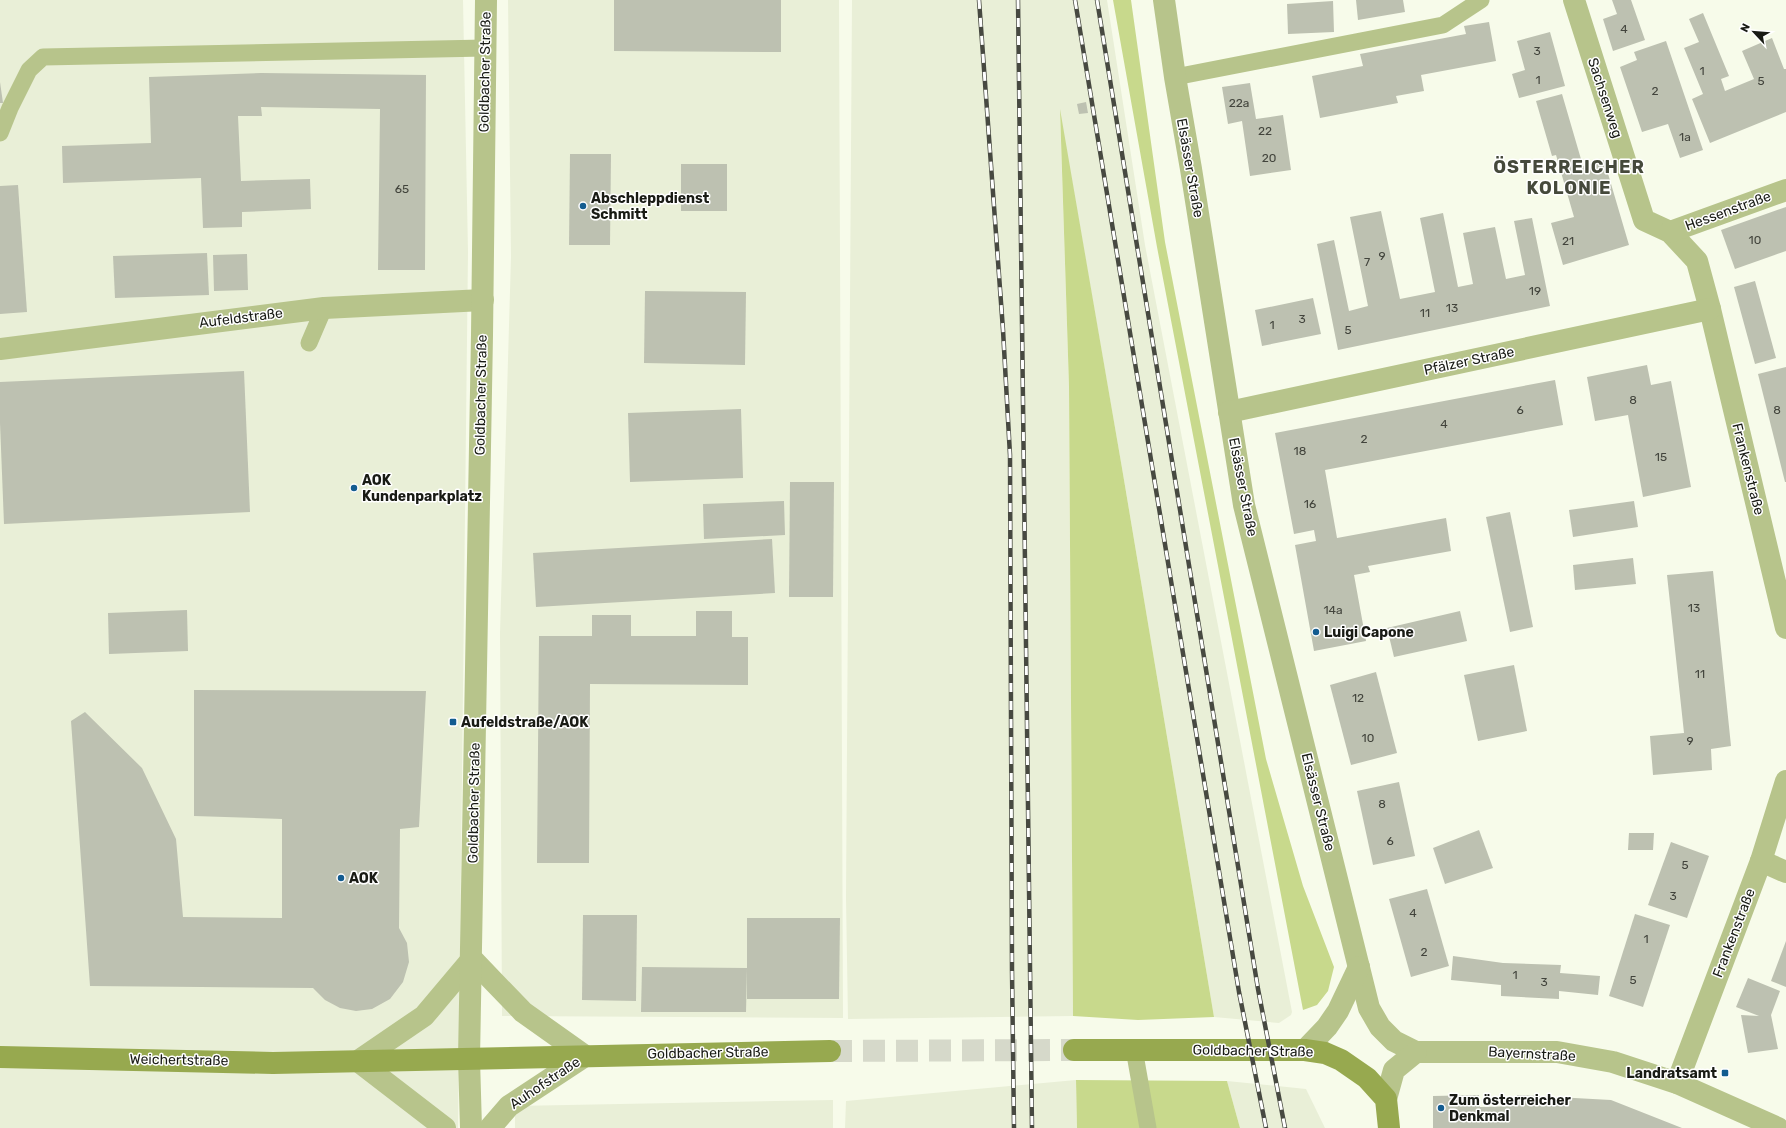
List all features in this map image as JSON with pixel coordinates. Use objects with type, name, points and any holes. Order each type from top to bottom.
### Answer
[{"type":"main road","name":"Goldbacher Straße","points":[[1074,1050],[1305,1050],[1325,1053],[1341,1060],[1367,1078],[1386,1099]]},
{"type":"main road","name":"Goldbacher Straße","points":[[469,1059],[830,1051]]},
{"type":"main road","name":"Weichertstraße","points":[[0,1057],[273,1062],[469,1059]]},
{"type":"main road","points":[[1386,1099],[1389,1128]]},
{"type":"street","name":"Goldbacher Straße","points":[[469,1059],[472,959],[486,0]]},
{"type":"street","name":"Elsässer Straße","points":[[1164,0],[1174,77],[1191,169],[1244,505],[1368,1008],[1380,1027],[1394,1040],[1416,1052]]},
{"type":"street","name":"Sachsenweg","points":[[1574,0],[1644,220],[1670,232],[1696,262],[1710,309]]},
{"type":"street","name":"Hessenstraße","points":[[1670,232],[1786,190]]},
{"type":"street","name":"Aufeldstraße","points":[[0,349],[324,308],[482,300]]},
{"type":"street","name":"Pfälzer Straße","points":[[1229,412],[1710,309]]},
{"type":"street","name":"Frankenstraße","points":[[1710,309],[1786,628]]},
{"type":"street","name":"Frankenstraße","points":[[1678,1083],[1762,861],[1786,781]]},
{"type":"street","points":[[1762,861],[1786,872]]},
{"type":"street","points":[[445,1128],[358,1061],[424,1016],[472,959],[523,1012],[585,1056]]},
{"type":"street","points":[[1305,1050],[1327,1027],[1338,1011],[1359,967]]},
{"type":"street","points":[[1386,1099],[1394,1070],[1416,1052]]},
{"type":"street","name":"Bayernstraße","points":[[1416,1052],[1557,1052],[1613,1062],[1678,1083],[1778,1128]]},
{"type":"street","name":"Auhofstraße","points":[[490,1128],[509,1106],[585,1056]]},
{"type":"street","points":[[469,1059],[471,1128]]},
{"type":"lane","points":[[1174,77],[1443,25],[1481,0]]},
{"type":"lane","points":[[0,133],[10,108],[29,70],[43,57],[485,48]]},
{"type":"lane","points":[[309,344],[324,308]]},
{"type":"lane","points":[[1134,1049],[1148,1128]]},
{"type":"shaded area","points":[[0,0],[463,0],[468,252],[458,1128],[0,1128]]},
{"type":"shaded area","points":[[508,0],[839,0],[843,1018],[502,1016],[500,633],[511,257]]},
{"type":"shaded area","points":[[852,0],[1107,0],[1145,245],[1292,1012],[1291,1015],[1279,1023],[1214,1017],[1122,468],[1060,113],[1069,386],[1073,1016],[848,1019],[846,898]]},
{"type":"shaded area","points":[[1076,1080],[1077,1128],[845,1128],[846,1101]]},
{"type":"shaded area","points":[[1227,1081],[1306,1089],[1325,1128],[1240,1128]]},
{"type":"shaded area","points":[[833,1100],[833,1128],[515,1128],[515,1106]]},
{"type":"green space","points":[[1113,0],[1131,0],[1165,242],[1266,759],[1303,886],[1334,967],[1328,991],[1317,1005],[1303,1010],[1157,247]]},
{"type":"green space","points":[[1060,109],[1214,1017],[1138,1020],[1073,1016],[1069,386]]},
{"type":"green space","points":[[1076,1080],[1227,1081],[1240,1128],[1077,1128]]},
{"type":"building","points":[[614,0],[781,0],[781,52],[614,51]]},
{"type":"building","points":[[1356,0],[1403,0],[1405,12],[1358,20]]},
{"type":"building","points":[[1612,0],[1631,0],[1645,40],[1613,51],[1603,19],[1617,14]]},
{"type":"building","points":[[1333,1],[1334,32],[1288,34],[1287,4]]},
{"type":"building","points":[[1703,13],[1729,76],[1721,79],[1725,91],[1754,79],[1742,51],[1772,38],[1784,69],[1786,69],[1786,112],[1710,143],[1692,99],[1703,94],[1684,48],[1699,42],[1689,19]]},
{"type":"building","points":[[1489,22],[1496,61],[1421,75],[1424,91],[1396,96],[1398,103],[1320,118],[1312,76],[1363,66],[1360,54],[1466,34],[1464,26]]},
{"type":"building","points":[[1550,32],[1565,86],[1519,98],[1512,74],[1525,70],[1517,41]]},
{"type":"building","points":[[1666,41],[1703,150],[1680,158],[1668,124],[1642,132],[1620,67],[1637,60],[1634,52]]},
{"type":"building","points":[[261,73],[426,75],[425,270],[378,270],[380,109],[261,107],[262,116],[238,116],[241,181],[310,179],[311,209],[242,212],[242,227],[203,228],[201,178],[63,183],[62,146],[151,143],[149,77]]},
{"type":"building","points":[[0,82],[3,103],[0,103]]},
{"type":"building","points":[[1250,83],[1256,119],[1283,115],[1291,170],[1250,176],[1242,121],[1228,124],[1222,87]]},
{"type":"building","points":[[1562,94],[1583,166],[1604,160],[1629,245],[1563,265],[1551,223],[1574,217],[1556,155],[1552,156],[1536,101]]},
{"type":"building","points":[[1086,102],[1088,113],[1079,114],[1077,104]]},
{"type":"building","points":[[570,154],[611,154],[610,245],[569,245]]},
{"type":"building","points":[[681,164],[727,164],[727,211],[681,211]]},
{"type":"building","points":[[18,185],[27,312],[0,314],[0,186]]},
{"type":"building","points":[[1786,207],[1786,251],[1735,269],[1721,230]]},
{"type":"building","points":[[1381,211],[1400,299],[1435,292],[1420,218],[1443,213],[1458,287],[1473,284],[1463,233],[1495,227],[1506,279],[1525,275],[1514,221],[1532,218],[1550,306],[1338,350],[1317,244],[1334,240],[1349,311],[1368,306],[1350,217]]},
{"type":"building","points":[[207,253],[209,295],[115,298],[113,256]]},
{"type":"building","points":[[247,254],[248,290],[214,291],[213,255]]},
{"type":"building","points":[[1755,281],[1776,358],[1755,364],[1734,287]]},
{"type":"building","points":[[645,291],[746,292],[745,365],[644,363]]},
{"type":"building","points":[[1313,298],[1321,334],[1262,346],[1255,310]]},
{"type":"building","points":[[1647,365],[1651,385],[1671,381],[1691,487],[1643,497],[1628,415],[1595,421],[1587,377]]},
{"type":"building","points":[[1786,367],[1786,482],[1785,482],[1758,374]]},
{"type":"building","points":[[244,371],[250,512],[4,524],[0,382]]},
{"type":"building","points":[[1555,380],[1563,425],[1325,470],[1337,538],[1446,518],[1451,551],[1368,566],[1370,572],[1354,575],[1366,641],[1314,651],[1295,545],[1316,541],[1314,530],[1294,534],[1275,433]]},
{"type":"building","points":[[741,409],[743,478],[630,482],[628,413]]},
{"type":"building","points":[[790,482],[834,482],[833,597],[789,597]]},
{"type":"building","points":[[784,501],[785,535],[704,539],[703,504]]},
{"type":"building","points":[[1634,501],[1638,527],[1573,537],[1569,510]]},
{"type":"building","points":[[1510,512],[1533,627],[1510,632],[1486,517]]},
{"type":"building","points":[[772,539],[775,593],[536,607],[533,553]]},
{"type":"building","points":[[1633,558],[1636,584],[1575,590],[1573,565]]},
{"type":"building","points":[[1713,571],[1731,746],[1711,749],[1712,770],[1653,775],[1650,736],[1684,733],[1667,575]]},
{"type":"building","points":[[187,610],[188,651],[109,654],[108,613]]},
{"type":"building","points":[[696,611],[732,611],[732,637],[748,637],[748,685],[590,684],[589,863],[537,863],[539,636],[592,636],[592,615],[631,615],[631,636],[696,636]]},
{"type":"building","points":[[1460,611],[1467,641],[1394,657],[1387,628]]},
{"type":"building","points":[[1514,665],[1527,731],[1478,741],[1464,675]]},
{"type":"building","points":[[1376,672],[1397,753],[1351,765],[1330,685]]},
{"type":"building","name":"AOK","points":[[194,690],[426,691],[419,827],[400,829],[399,928],[407,943],[409,962],[403,982],[390,999],[372,1009],[356,1011],[340,1008],[325,1000],[313,988],[90,986],[71,721],[85,712],[142,768],[176,839],[183,917],[282,918],[282,819],[194,816]]},
{"type":"building","points":[[1399,782],[1415,856],[1373,865],[1357,791]]},
{"type":"building","points":[[1479,830],[1493,868],[1445,884],[1433,848]]},
{"type":"building","points":[[1629,833],[1654,833],[1653,850],[1628,850]]},
{"type":"building","points":[[1671,842],[1709,856],[1687,918],[1648,905]]},
{"type":"building","points":[[1427,889],[1449,966],[1411,977],[1389,899]]},
{"type":"building","points":[[1635,914],[1670,925],[1643,1007],[1609,996]]},
{"type":"building","points":[[583,915],[637,915],[636,1001],[582,1000]]},
{"type":"building","points":[[747,918],[840,918],[839,999],[747,999]]},
{"type":"building","points":[[1786,941],[1786,987],[1771,981]]},
{"type":"building","points":[[1453,956],[1503,963],[1561,965],[1560,973],[1600,976],[1598,995],[1559,991],[1559,999],[1501,996],[1501,985],[1451,980]]},
{"type":"building","points":[[642,967],[747,968],[746,1012],[641,1012]]},
{"type":"building","points":[[1748,978],[1780,991],[1771,1015],[1778,1049],[1748,1053],[1741,1015],[1759,1016],[1736,1007]]},
{"type":"building","points":[[1479,1095],[1480,1107],[1517,1106],[1517,1095],[1611,1100],[1682,1128],[1433,1128],[1433,1096]]},
{"type":"tunnel","points":[[830,1051],[1074,1050]]},
{"type":"railway","points":[[979,0],[1003,330],[1010,455],[1014,1128]]},
{"type":"railway","points":[[1018,0],[1032,1128]]},
{"type":"railway","points":[[1075,0],[1239,992],[1266,1128]]},
{"type":"railway","points":[[1097,0],[1258,989],[1285,1128]]},
{"type":"place","name":"Abschleppdienst Schmitt","points":[[583,206]]},
{"type":"place","name":"AOK Kundenparkplatz","points":[[354,488]]},
{"type":"place","name":"Luigi Capone","points":[[1316,632]]},
{"type":"place","name":"Aufeldstraße/AOK","points":[[453,722]]},
{"type":"place","name":"AOK","points":[[341,878]]},
{"type":"place","name":"Landratsamt","points":[[1725,1073]]},
{"type":"place","name":"Zum österreicher Denkmal","points":[[1441,1108]]},
{"type":"district","name":"ÖSTERREICHER KOLONIE","points":[[1569,177]]}]
